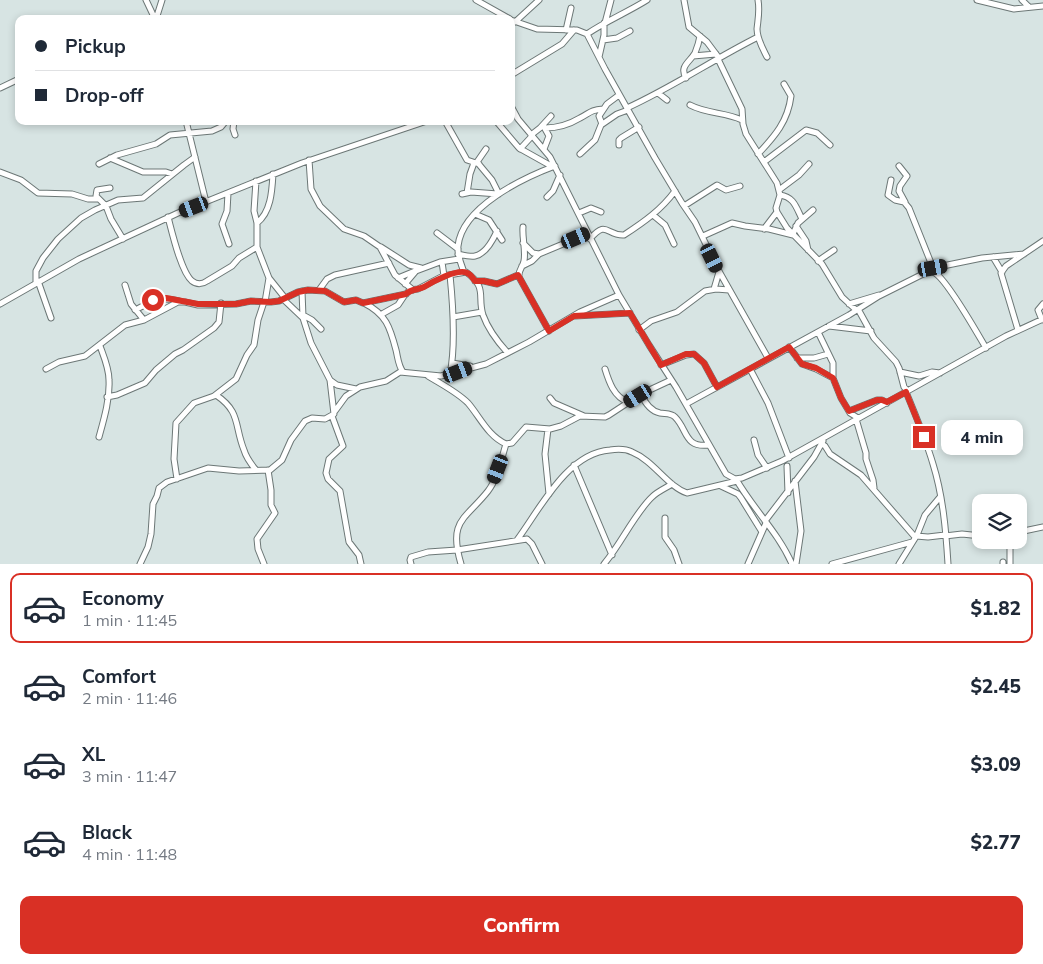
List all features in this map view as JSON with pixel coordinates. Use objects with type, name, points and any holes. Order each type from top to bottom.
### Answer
[{"type":"street","points":[[146,0],[154,15]]},
{"type":"street","points":[[156,15],[162,0]]},
{"type":"street","points":[[476,0],[486,3],[504,15]]},
{"type":"street","points":[[515,18],[538,0]]},
{"type":"street","points":[[599,57],[605,23],[612,0]]},
{"type":"street","points":[[588,34],[647,0]]},
{"type":"street","points":[[684,0],[689,27],[707,42],[718,57],[740,104],[746,134],[764,162],[779,192],[794,202],[802,219]]},
{"type":"street","points":[[758,0],[760,12],[757,29],[758,37],[767,57]]},
{"type":"street","points":[[977,0],[1014,9],[1043,6]]},
{"type":"street","points":[[1022,0],[1029,7]]},
{"type":"street","points":[[566,30],[571,8]]},
{"type":"street","points":[[515,21],[537,29],[574,30],[588,34],[674,191],[703,236],[729,290],[768,358]]},
{"type":"street","points":[[515,73],[562,44],[574,30]]},
{"type":"street","points":[[603,40],[617,38],[630,32]]},
{"type":"street","points":[[686,78],[683,71],[684,66],[693,56],[700,36]]},
{"type":"street","points":[[580,154],[592,143],[598,128],[602,124],[686,78],[718,57],[758,37]]},
{"type":"street","points":[[693,56],[718,57]]},
{"type":"street","points":[[0,88],[15,81]]},
{"type":"street","points":[[758,154],[780,130],[786,118],[791,96],[784,84]]},
{"type":"street","points":[[658,93],[667,100]]},
{"type":"street","points":[[602,124],[599,116],[603,109],[620,95]]},
{"type":"street","points":[[690,105],[699,110],[728,114],[742,120]]},
{"type":"street","points":[[544,126],[552,128],[564,125],[581,118],[590,111],[603,109]]},
{"type":"street","points":[[515,113],[544,149],[560,175],[587,234],[619,295],[686,404],[726,474],[737,480],[780,540],[794,564]]},
{"type":"street","points":[[520,149],[552,116]]},
{"type":"street","points":[[187,125],[206,202]]},
{"type":"street","points":[[99,164],[138,148],[156,144],[170,136],[212,131],[223,125]]},
{"type":"street","points":[[234,125],[235,135]]},
{"type":"street","points":[[0,304],[37,282],[168,217],[309,160],[415,125]]},
{"type":"street","points":[[447,125],[467,160],[476,163],[496,186],[499,194]]},
{"type":"street","points":[[499,125],[520,149],[554,167]]},
{"type":"street","points":[[544,126],[549,136],[544,149]]},
{"type":"street","points":[[619,145],[621,138],[638,127]]},
{"type":"street","points":[[764,162],[806,130],[817,133],[830,144]]},
{"type":"street","points":[[486,149],[477,159],[464,194],[499,194]]},
{"type":"street","points":[[52,318],[37,282],[38,265],[58,239],[81,218],[118,200],[143,198],[195,157]]},
{"type":"street","points":[[110,158],[142,172],[166,172],[172,174]]},
{"type":"street","points":[[309,160],[311,189],[320,206],[347,231],[364,236],[409,265],[423,268]]},
{"type":"street","points":[[809,164],[779,192],[777,212],[793,234],[827,271],[842,297],[857,310],[880,345],[896,362],[933,465],[940,497],[948,564]]},
{"type":"street","points":[[899,166],[907,176],[899,191],[914,216],[934,270],[953,294],[986,348]]},
{"type":"street","points":[[464,272],[458,254],[460,235],[475,214],[499,194],[521,180],[554,167]]},
{"type":"street","points":[[0,172],[25,183],[38,193],[72,194],[88,199],[98,199]]},
{"type":"street","points":[[256,223],[264,215],[268,207],[273,174]]},
{"type":"street","points":[[547,197],[553,191],[560,175]]},
{"type":"street","points":[[0,179],[11,176]]},
{"type":"street","points":[[891,180],[888,195],[890,198],[902,200],[905,203]]},
{"type":"street","points":[[256,181],[254,211],[258,247],[269,278],[284,298],[303,316],[312,320],[321,329]]},
{"type":"street","points":[[684,206],[717,185],[726,190],[740,186]]},
{"type":"street","points":[[110,188],[97,190],[96,193],[98,199],[106,206],[111,219],[124,238]]},
{"type":"street","points":[[590,239],[603,228],[624,235],[664,205],[674,191]]},
{"type":"street","points":[[228,193],[227,211],[222,226],[229,244]]},
{"type":"street","points":[[579,213],[592,208],[601,212]]},
{"type":"street","points":[[793,234],[796,226],[802,219],[814,210]]},
{"type":"street","points":[[764,229],[777,212]]},
{"type":"street","points":[[475,214],[490,220],[502,240]]},
{"type":"street","points":[[653,214],[665,225],[674,244]]},
{"type":"street","points":[[168,217],[177,250],[185,270],[194,283],[203,284],[207,282],[232,266],[239,258],[258,247]]},
{"type":"street","points":[[703,236],[732,223],[793,234]]},
{"type":"street","points":[[796,226],[806,241],[809,250]]},
{"type":"street","points":[[475,281],[497,284],[518,275],[524,260],[523,227]]},
{"type":"street","points":[[398,278],[458,254],[473,256],[480,254],[490,244],[497,231]]},
{"type":"street","points":[[437,233],[458,254]]},
{"type":"street","points":[[522,266],[539,254],[587,234]]},
{"type":"street","points":[[1002,272],[1006,266],[1043,241]]},
{"type":"street","points":[[522,243],[533,253],[539,254]]},
{"type":"street","points":[[380,247],[398,278],[413,290]]},
{"type":"street","points":[[818,261],[834,250]]},
{"type":"street","points":[[686,404],[927,272],[992,257],[1025,254]]},
{"type":"street","points":[[992,257],[1002,272],[1018,330]]},
{"type":"street","points":[[442,262],[444,276]]},
{"type":"street","points":[[319,290],[327,279],[335,275],[389,263]]},
{"type":"street","points":[[405,284],[416,271]]},
{"type":"street","points":[[714,290],[719,271]]},
{"type":"street","points":[[363,303],[406,294],[413,290],[418,290],[444,276],[468,273],[475,281],[482,295],[482,312],[489,328],[507,352]]},
{"type":"street","points":[[450,275],[453,317],[450,374]]},
{"type":"street","points":[[518,275],[549,331]]},
{"type":"street","points":[[177,479],[174,459],[176,423],[194,403],[216,395],[236,379],[247,355],[252,350],[269,278]]},
{"type":"street","points":[[125,285],[131,304],[144,320]]},
{"type":"street","points":[[135,310],[158,299],[166,298],[198,304],[271,302],[302,291],[319,290],[329,292],[344,302],[356,300],[382,314],[402,372]]},
{"type":"street","points":[[639,330],[651,321],[677,312],[700,294],[714,290],[729,290]]},
{"type":"street","points":[[302,291],[303,316],[311,343],[330,380],[333,414],[342,446],[329,459],[326,473],[328,479],[340,491],[349,542],[360,557],[361,564]]},
{"type":"street","points":[[382,314],[398,305],[406,294]]},
{"type":"street","points":[[140,564],[148,547],[151,534],[153,504],[158,490],[167,482],[208,468],[234,471],[268,470],[282,460],[295,434],[308,419],[325,419],[333,414],[346,396],[356,389],[368,384],[386,381],[402,372],[450,374],[473,366],[486,364],[574,316],[619,295]]},
{"type":"street","points":[[849,304],[875,295],[882,295]]},
{"type":"street","points":[[46,369],[59,362],[85,356],[100,346],[120,328],[144,320],[174,304],[182,302]]},
{"type":"street","points":[[108,397],[145,383],[156,370],[175,354],[186,349],[214,328],[219,322],[221,303]]},
{"type":"street","points":[[517,540],[549,494],[574,465],[587,456],[604,450],[632,452],[646,461],[682,492],[690,493],[720,486],[767,468],[787,458],[1018,330],[1042,320],[1038,310],[1043,304]]},
{"type":"street","points":[[453,317],[482,312]]},
{"type":"street","points":[[574,316],[630,313]]},
{"type":"street","points":[[829,326],[871,331]]},
{"type":"street","points":[[818,332],[833,363],[833,378],[841,398],[856,419],[860,430],[874,489]]},
{"type":"street","points":[[99,437],[108,397],[109,379],[100,346]]},
{"type":"street","points":[[789,347],[802,364],[816,368],[833,378]]},
{"type":"street","points":[[661,365],[686,354],[694,354],[704,363],[717,387]]},
{"type":"street","points":[[797,358],[814,358],[828,354]]},
{"type":"street","points":[[452,363],[473,366]]},
{"type":"street","points":[[605,368],[617,396],[628,402]]},
{"type":"street","points":[[750,369],[768,403],[787,458],[788,493]]},
{"type":"street","points":[[900,372],[919,376],[932,372],[940,373]]},
{"type":"street","points":[[426,374],[457,394],[467,403],[496,438],[506,444],[512,443],[526,427],[548,429],[561,426],[575,418],[605,416],[640,394],[671,380]]},
{"type":"street","points":[[330,380],[337,385],[356,389]]},
{"type":"street","points":[[903,384],[915,387]]},
{"type":"street","points":[[640,394],[651,409],[659,413],[669,414],[675,418],[691,442],[697,445],[709,445]]},
{"type":"street","points":[[216,395],[227,402],[234,413],[244,450],[256,470]]},
{"type":"street","points":[[550,398],[554,403],[584,416]]},
{"type":"street","points":[[849,411],[877,400],[887,402]]},
{"type":"street","points":[[548,429],[545,454],[549,494]]},
{"type":"street","points":[[748,564],[766,522],[814,458],[825,438]]},
{"type":"street","points":[[754,440],[758,456],[767,468]]},
{"type":"street","points":[[461,564],[457,550],[456,531],[458,524],[462,517],[494,482],[506,444]]},
{"type":"street","points":[[822,444],[830,454],[857,471],[914,538]]},
{"type":"street","points":[[574,465],[612,555]]},
{"type":"street","points":[[788,466],[796,481],[801,531],[794,564]]},
{"type":"street","points":[[264,564],[258,549],[257,539],[275,513],[271,505],[268,470]]},
{"type":"street","points":[[604,564],[646,503],[654,495],[672,484]]},
{"type":"street","points":[[720,486],[738,494],[762,532]]},
{"type":"street","points":[[898,564],[925,515],[940,497]]},
{"type":"street","points":[[665,518],[665,537],[674,550],[679,564]]},
{"type":"street","points":[[1027,531],[1043,528]]},
{"type":"street","points":[[832,564],[914,538],[962,534],[972,535]]},
{"type":"street","points":[[411,564],[410,558],[414,555],[428,552],[457,550],[528,539],[542,564]]},
{"type":"street","points":[[1005,564],[1008,549]]},
{"type":"route","points":[[153,300],[166,298],[198,304],[236,304],[251,301],[271,302],[279,301],[303,290],[319,290],[329,292],[344,302],[356,300],[363,303],[406,294],[410,290],[418,290],[443,276],[462,272],[468,273],[475,281],[497,284],[518,275],[549,331],[574,316],[630,313],[661,365],[686,354],[694,354],[704,363],[717,387],[789,347],[802,364],[816,368],[833,378],[841,398],[849,411],[877,400],[887,402],[906,392],[924,437]]}]
